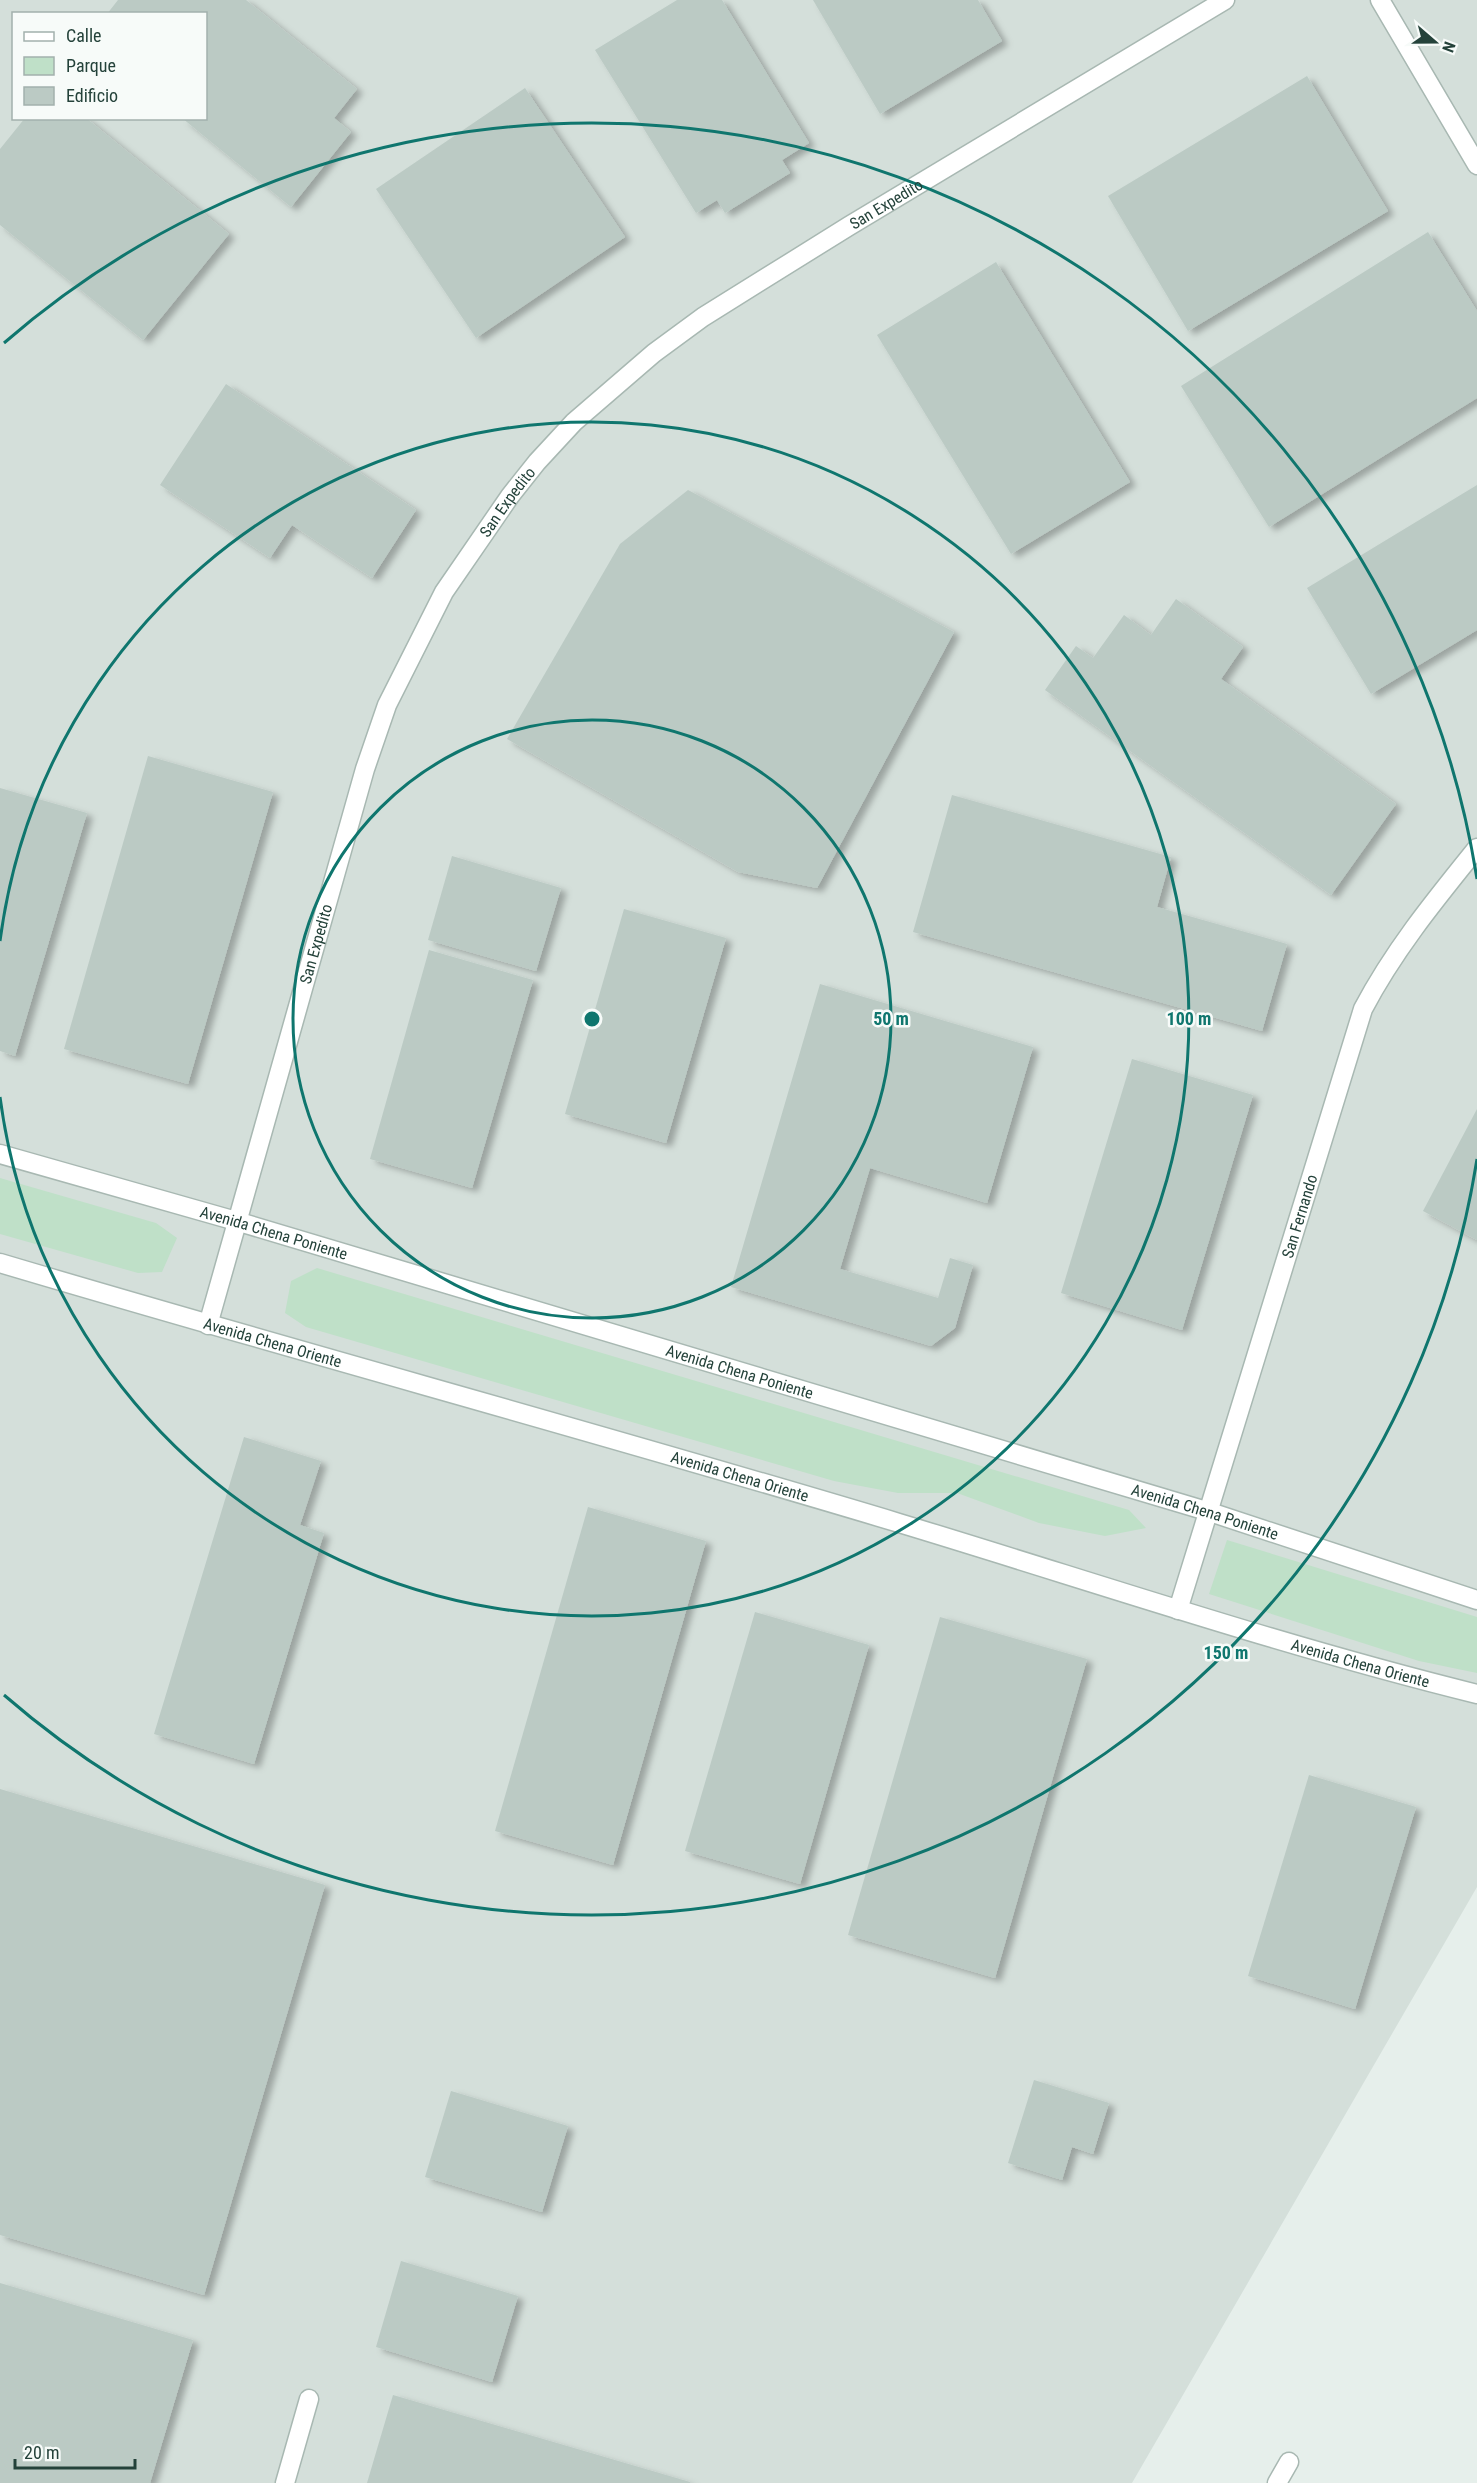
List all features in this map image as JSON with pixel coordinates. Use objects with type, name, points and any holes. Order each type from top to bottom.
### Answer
[{"type":"street","name":"San Expedito","points":[[208,1325],[362,780],[387,705],[444,592],[486,529],[537,462],[592,407],[654,353],[703,317],[849,226],[1225,0]]},
{"type":"street","points":[[1380,0],[1477,165]]},
{"type":"street","name":"San Fernando","points":[[1178,1610],[1363,1009],[1378,980],[1414,927],[1477,848]]},
{"type":"street","name":"Avenida Chena Poniente","points":[[0,1154],[236,1221],[1210,1512],[1477,1600]]},
{"type":"street","name":"Avenida Chena Oriente","points":[[0,1263],[897,1523],[1178,1610],[1477,1694]]},
{"type":"street","points":[[285,2483],[309,2399]]},
{"type":"street","points":[[1277,2483],[1289,2462]]},
{"type":"shaded area","points":[[0,0],[1477,0],[1477,1887],[1132,2483],[0,2483]]},
{"type":"green space","points":[[0,1178],[156,1223],[177,1238],[162,1272],[138,1273],[0,1234]]},
{"type":"green space","points":[[317,1268],[1129,1510],[1146,1528],[1105,1536],[1039,1523],[957,1493],[898,1493],[834,1481],[306,1327],[285,1313],[291,1281]]},
{"type":"green space","points":[[1227,1540],[1477,1617],[1477,1673],[1419,1661],[1209,1594]]},
{"type":"building","points":[[118,0],[246,0],[357,89],[334,118],[351,132],[291,207],[184,120],[207,120],[207,12],[109,12]]},
{"type":"building","points":[[677,0],[722,0],[809,143],[782,160],[790,173],[725,213],[717,200],[696,213],[595,50]]},
{"type":"building","points":[[813,0],[978,0],[1002,41],[880,114]]},
{"type":"building","points":[[1307,76],[1388,211],[1188,331],[1108,196]]},
{"type":"building","points":[[525,88],[625,237],[476,338],[376,189]]},
{"type":"building","points":[[23,120],[88,120],[229,234],[143,340],[0,225],[0,149]]},
{"type":"building","points":[[1428,232],[1477,311],[1477,398],[1269,527],[1181,386]]},
{"type":"building","points":[[996,262],[1130,482],[1011,554],[877,335]]},
{"type":"building","points":[[226,384],[416,510],[372,578],[292,525],[270,558],[160,485]]},
{"type":"building","points":[[1477,485],[1477,630],[1371,694],[1307,588]]},
{"type":"building","points":[[688,490],[954,632],[817,888],[738,872],[507,739],[620,544]]},
{"type":"building","points":[[1176,599],[1243,647],[1221,679],[1396,804],[1331,895],[1045,690],[1076,646],[1093,658],[1124,615],[1151,635]]},
{"type":"building","points":[[148,756],[273,792],[188,1084],[64,1049]]},
{"type":"building","points":[[0,788],[87,813],[15,1056],[0,1051]]},
{"type":"building","points":[[952,795],[1171,857],[1157,907],[1287,944],[1262,1031],[913,932]]},
{"type":"building","points":[[452,856],[561,888],[536,971],[428,940]]},
{"type":"building","points":[[624,909],[726,938],[666,1143],[565,1114]]},
{"type":"building","points":[[429,950],[533,980],[472,1188],[370,1159]]},
{"type":"building","points":[[820,984],[1033,1047],[987,1203],[870,1168],[840,1269],[938,1298],[950,1258],[973,1265],[955,1328],[931,1346],[731,1287]]},
{"type":"building","points":[[1132,1059],[1253,1095],[1182,1330],[1061,1293]]},
{"type":"building","points":[[1477,1109],[1477,1240],[1423,1211]]},
{"type":"building","points":[[244,1437],[321,1461],[300,1525],[324,1533],[254,1764],[154,1734]]},
{"type":"building","points":[[588,1507],[706,1541],[613,1865],[495,1831]]},
{"type":"building","points":[[755,1612],[869,1645],[800,1884],[685,1851]]},
{"type":"building","points":[[940,1617],[1087,1659],[995,1978],[848,1935]]},
{"type":"building","points":[[1309,1775],[1416,1807],[1355,2009],[1248,1976]]},
{"type":"building","points":[[0,1789],[325,1885],[204,2295],[0,2235]]},
{"type":"building","points":[[1034,2080],[1109,2103],[1093,2154],[1072,2147],[1062,2180],[1008,2163]]},
{"type":"building","points":[[451,2091],[568,2126],[542,2212],[425,2177]]},
{"type":"building","points":[[401,2261],[518,2296],[492,2382],[376,2347]]},
{"type":"building","points":[[0,2283],[193,2340],[150,2483],[0,2483]]},
{"type":"building","points":[[393,2395],[690,2482],[690,2483],[367,2483]]}]
